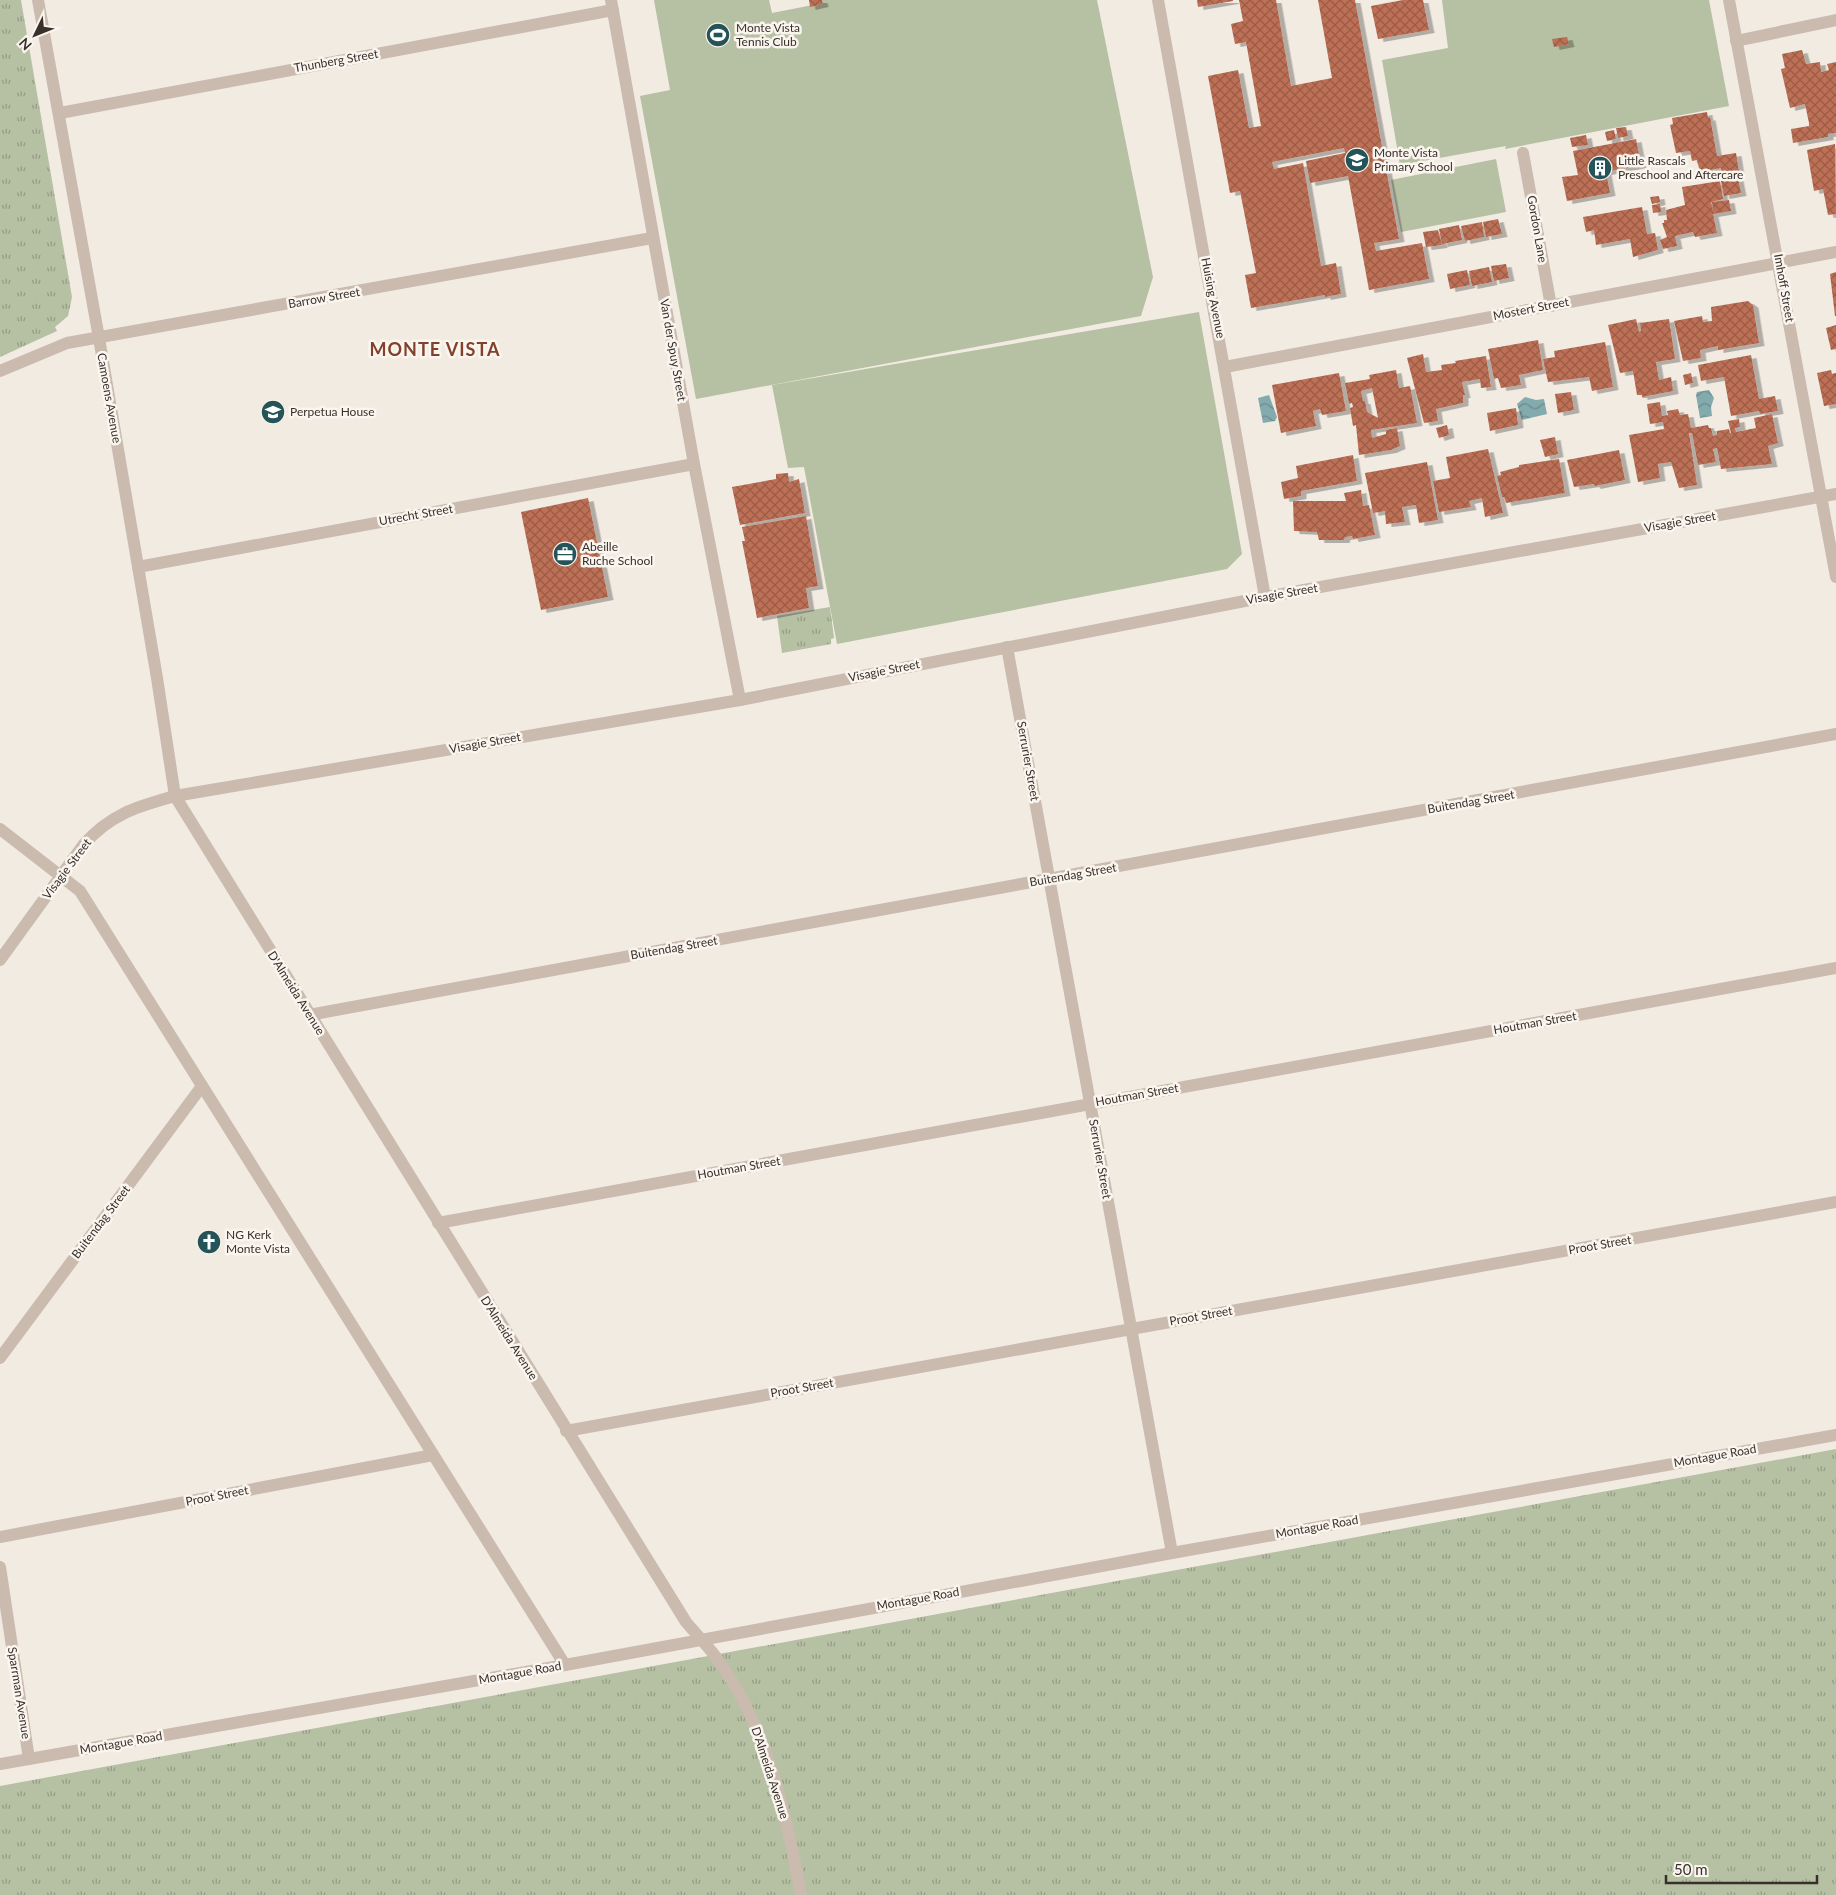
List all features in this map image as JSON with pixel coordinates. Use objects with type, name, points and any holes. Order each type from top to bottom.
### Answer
[{"type":"street","name":"Camoens Avenue","points":[[38,0],[60,112],[99,338],[175,796]]},
{"type":"street","name":"Huising Avenue","points":[[1158,0],[1265,597]]},
{"type":"street","name":"Imhoff Street","points":[[1729,0],[1836,577]]},
{"type":"street","name":"Thunberg Street","points":[[60,112],[612,5]]},
{"type":"street","name":"Van der Spuy Street","points":[[612,5],[652,238],[740,700]]},
{"type":"street","points":[[1736,41],[1836,20]]},
{"type":"street","name":"Gordon Lane","points":[[1523,153],[1551,306]]},
{"type":"street","name":"Barrow Street","points":[[0,371],[67,343],[652,238]]},
{"type":"street","name":"Mostert Street","points":[[1225,367],[1836,252]]},
{"type":"street","name":"Utrecht Street","points":[[138,567],[694,464]]},
{"type":"street","name":"Visagie Street","points":[[0,960],[84,844],[98,829],[112,818],[132,808],[175,796],[740,700],[1265,597],[1836,494]]},
{"type":"street","name":"Serrurier Street","points":[[1007,647],[1172,1553]]},
{"type":"street","name":"Buitendag Street","points":[[309,1014],[1836,734]]},
{"type":"street","name":"D'Almeida Avenue","points":[[175,796],[566,1431],[686,1622],[716,1657],[740,1695],[757,1729],[789,1830],[800,1895]]},
{"type":"street","points":[[0,830],[62,875],[80,891],[565,1665]]},
{"type":"street","name":"Houtman Street","points":[[438,1224],[1836,968]]},
{"type":"street","name":"Buitendag Street","points":[[0,1358],[202,1086]]},
{"type":"street","name":"Proot Street","points":[[566,1431],[1836,1202]]},
{"type":"street","name":"Montague Road","points":[[0,1764],[565,1665],[1172,1553],[1836,1435]]},
{"type":"street","name":"Proot Street","points":[[0,1537],[433,1455]]},
{"type":"street","name":"Sparrman Avenue","points":[[0,1567],[29,1759]]},
{"type":"green space","points":[[0,0],[21,0],[72,297],[68,316],[55,327],[57,331],[0,357]]},
{"type":"green space","points":[[654,0],[769,0],[772,13],[823,3],[822,0],[1097,0],[1153,277],[1141,316],[696,399],[640,96],[670,90]]},
{"type":"green space","points":[[1442,0],[1709,0],[1729,106],[1505,149],[1506,146],[1400,165],[1382,60],[1448,48]]},
{"type":"green space","points":[[1496,159],[1506,212],[1401,232],[1391,180]]},
{"type":"green space","points":[[1199,312],[1242,554],[1227,569],[837,644],[804,467],[788,468],[772,385]]},
{"type":"green space","points":[[830,607],[834,638],[831,639],[831,644],[782,653],[777,616]]},
{"type":"green space","points":[[1836,1449],[1836,1895],[0,1895],[0,1786]]},
{"type":"water","points":[[1709,390],[1714,398],[1711,407],[1712,416],[1700,418],[1696,395],[1697,392]]},
{"type":"water","points":[[1269,395],[1277,417],[1275,421],[1263,423],[1258,398]]},
{"type":"water","points":[[1525,397],[1536,400],[1544,399],[1547,414],[1522,420],[1517,404]]},
{"type":"building","points":[[809,0],[822,0],[823,4],[810,7]]},
{"type":"building","points":[[1197,0],[1233,0],[1233,1],[1198,7]]},
{"type":"building","name":"Monte Vista Primary School","points":[[1239,0],[1276,0],[1291,86],[1332,78],[1318,0],[1355,0],[1399,239],[1374,243],[1376,251],[1422,243],[1429,279],[1369,290],[1348,176],[1310,183],[1306,161],[1345,153],[1344,148],[1272,162],[1274,169],[1303,163],[1321,266],[1336,263],[1341,294],[1251,308],[1245,275],[1256,273],[1240,191],[1230,193],[1208,76],[1238,70],[1249,128],[1261,126],[1246,42],[1235,44],[1231,24],[1243,21]]},
{"type":"building","points":[[1403,0],[1423,0],[1429,30],[1378,39],[1371,6]]},
{"type":"building","points":[[1567,37],[1569,44],[1554,47],[1552,39]]},
{"type":"building","points":[[1802,50],[1806,64],[1820,62],[1821,72],[1829,70],[1827,64],[1836,62],[1836,133],[1828,134],[1828,137],[1793,143],[1791,129],[1809,126],[1809,123],[1805,104],[1790,108],[1781,69],[1785,68],[1782,54]]},
{"type":"building","points":[[1707,112],[1708,118],[1710,117],[1717,156],[1736,153],[1739,172],[1722,176],[1721,168],[1700,172],[1697,160],[1692,161],[1690,151],[1676,153],[1670,125],[1673,124],[1672,118]]},
{"type":"building","points":[[1626,127],[1628,136],[1618,138],[1616,128]]},
{"type":"building","points":[[1614,130],[1616,139],[1607,141],[1605,132]]},
{"type":"building","points":[[1586,135],[1588,145],[1572,147],[1570,138]]},
{"type":"building","name":"Little Rascals Preschool and Aftercare","points":[[1636,139],[1641,165],[1606,172],[1610,193],[1567,201],[1562,177],[1578,175],[1573,151]]},
{"type":"building","points":[[1835,144],[1836,214],[1828,215],[1823,189],[1814,191],[1807,150]]},
{"type":"building","points":[[1738,178],[1741,193],[1724,196],[1721,181]]},
{"type":"building","points":[[1720,181],[1723,199],[1711,202],[1713,211],[1712,202],[1729,200],[1731,211],[1713,214],[1717,233],[1695,237],[1693,232],[1675,236],[1677,246],[1663,249],[1660,240],[1667,237],[1662,223],[1664,223],[1664,220],[1667,220],[1666,210],[1685,205],[1682,187]]},
{"type":"building","points":[[1659,196],[1660,202],[1652,204],[1650,197]]},
{"type":"building","points":[[1660,204],[1661,212],[1653,213],[1652,205]]},
{"type":"building","points":[[1642,207],[1647,234],[1655,233],[1658,250],[1633,257],[1630,239],[1596,245],[1594,230],[1586,232],[1583,217]]},
{"type":"building","points":[[1498,219],[1502,234],[1486,237],[1483,222]]},
{"type":"building","points":[[1482,222],[1484,237],[1465,241],[1461,226]]},
{"type":"building","points":[[1459,225],[1462,240],[1442,244],[1439,229]]},
{"type":"building","points":[[1438,230],[1442,245],[1426,247],[1423,232]]},
{"type":"building","points":[[1506,264],[1509,278],[1494,281],[1491,266]]},
{"type":"building","points":[[1489,267],[1492,282],[1472,286],[1469,271]]},
{"type":"building","points":[[1467,270],[1470,285],[1450,289],[1447,274]]},
{"type":"building","points":[[1836,272],[1836,316],[1835,316],[1830,274]]},
{"type":"building","points":[[1748,301],[1753,305],[1759,343],[1718,350],[1718,346],[1700,350],[1701,358],[1683,361],[1674,321],[1702,316],[1703,322],[1712,321],[1711,307]]},
{"type":"building","points":[[1636,319],[1639,332],[1641,331],[1640,323],[1669,319],[1675,359],[1656,362],[1659,380],[1671,377],[1673,391],[1642,397],[1642,395],[1637,395],[1633,371],[1620,373],[1608,325]]},
{"type":"building","points":[[1836,325],[1836,349],[1831,350],[1826,328]]},
{"type":"building","points":[[1538,340],[1543,370],[1519,375],[1521,385],[1501,388],[1498,378],[1494,379],[1488,349]]},
{"type":"building","points":[[1605,342],[1613,387],[1592,391],[1589,377],[1548,382],[1543,359],[1555,357],[1554,351]]},
{"type":"building","points":[[1423,354],[1426,372],[1442,370],[1441,365],[1456,363],[1455,361],[1486,356],[1491,387],[1481,388],[1480,379],[1462,382],[1465,395],[1463,395],[1463,403],[1436,409],[1438,421],[1424,423],[1407,358]]},
{"type":"building","points":[[1751,355],[1759,399],[1775,396],[1778,411],[1760,414],[1759,411],[1731,416],[1724,377],[1701,381],[1698,365]]},
{"type":"building","points":[[1396,370],[1399,388],[1410,386],[1417,423],[1371,430],[1372,438],[1386,434],[1386,430],[1397,428],[1400,446],[1391,450],[1359,455],[1356,425],[1353,426],[1350,408],[1353,407],[1352,403],[1349,404],[1345,383],[1370,379],[1369,375]],"holes":[[[1372,388],[1378,418],[1367,412],[1361,391]]]},
{"type":"building","points":[[1831,370],[1832,374],[1836,373],[1836,404],[1824,406],[1817,373]]},
{"type":"building","points":[[1339,373],[1346,411],[1322,415],[1320,409],[1313,411],[1316,426],[1281,433],[1272,385]]},
{"type":"building","points":[[1691,373],[1693,383],[1685,385],[1683,375]]},
{"type":"building","points":[[1571,392],[1574,410],[1558,413],[1555,394]]},
{"type":"building","points":[[1660,402],[1662,416],[1668,415],[1667,411],[1678,409],[1680,415],[1688,414],[1691,428],[1708,425],[1713,436],[1717,435],[1717,431],[1729,429],[1731,433],[1728,421],[1739,419],[1740,427],[1735,428],[1736,432],[1756,428],[1754,418],[1772,414],[1778,443],[1768,446],[1772,464],[1721,469],[1717,448],[1713,449],[1716,462],[1698,465],[1692,433],[1689,433],[1697,485],[1679,488],[1671,462],[1658,464],[1660,478],[1638,482],[1629,435],[1664,429],[1663,422],[1650,424],[1647,404]]},
{"type":"building","points":[[1516,408],[1518,425],[1490,431],[1487,413]]},
{"type":"building","points":[[1447,425],[1449,435],[1439,438],[1436,428]]},
{"type":"building","points":[[1555,437],[1558,454],[1545,457],[1540,440]]},
{"type":"building","points":[[1488,449],[1503,513],[1485,517],[1482,498],[1469,501],[1471,507],[1439,512],[1433,481],[1450,478],[1446,457]]},
{"type":"building","points":[[1619,450],[1625,480],[1595,486],[1594,484],[1574,487],[1567,460]]},
{"type":"building","points":[[1353,455],[1357,481],[1301,491],[1301,496],[1284,499],[1281,482],[1298,478],[1296,466]]},
{"type":"building","points":[[1559,459],[1565,493],[1506,503],[1504,497],[1502,497],[1497,476],[1501,475],[1500,472],[1519,467],[1519,465]]},
{"type":"building","points":[[1427,462],[1438,520],[1419,523],[1416,505],[1402,507],[1405,522],[1386,524],[1385,511],[1373,513],[1365,473]]},
{"type":"building","points":[[788,473],[789,482],[799,479],[805,513],[740,525],[732,487],[776,479],[776,474]]},
{"type":"building","points":[[1361,490],[1363,506],[1369,505],[1375,535],[1353,539],[1352,536],[1345,537],[1344,540],[1319,540],[1317,532],[1294,531],[1293,501],[1346,501],[1344,493]]},
{"type":"building","name":"Abeille Ruche School","points":[[588,498],[608,597],[541,610],[521,512]]},
{"type":"building","points":[[806,516],[818,586],[806,588],[809,608],[757,618],[742,541],[745,541],[742,527]]},
{"type":"place","name":"Monte Vista Tennis Club","points":[[718,35]]},
{"type":"place","name":"Monte Vista Primary School","points":[[1357,160]]},
{"type":"place","name":"Little Rascals Preschool and Aftercare","points":[[1600,168]]},
{"type":"place","name":"Perpetua House","points":[[273,412]]},
{"type":"place","name":"Abeille Ruche School","points":[[565,554]]},
{"type":"place","name":"NG Kerk Monte Vista","points":[[209,1242]]},
{"type":"district","name":"MONTE VISTA","points":[[435,350]]}]
